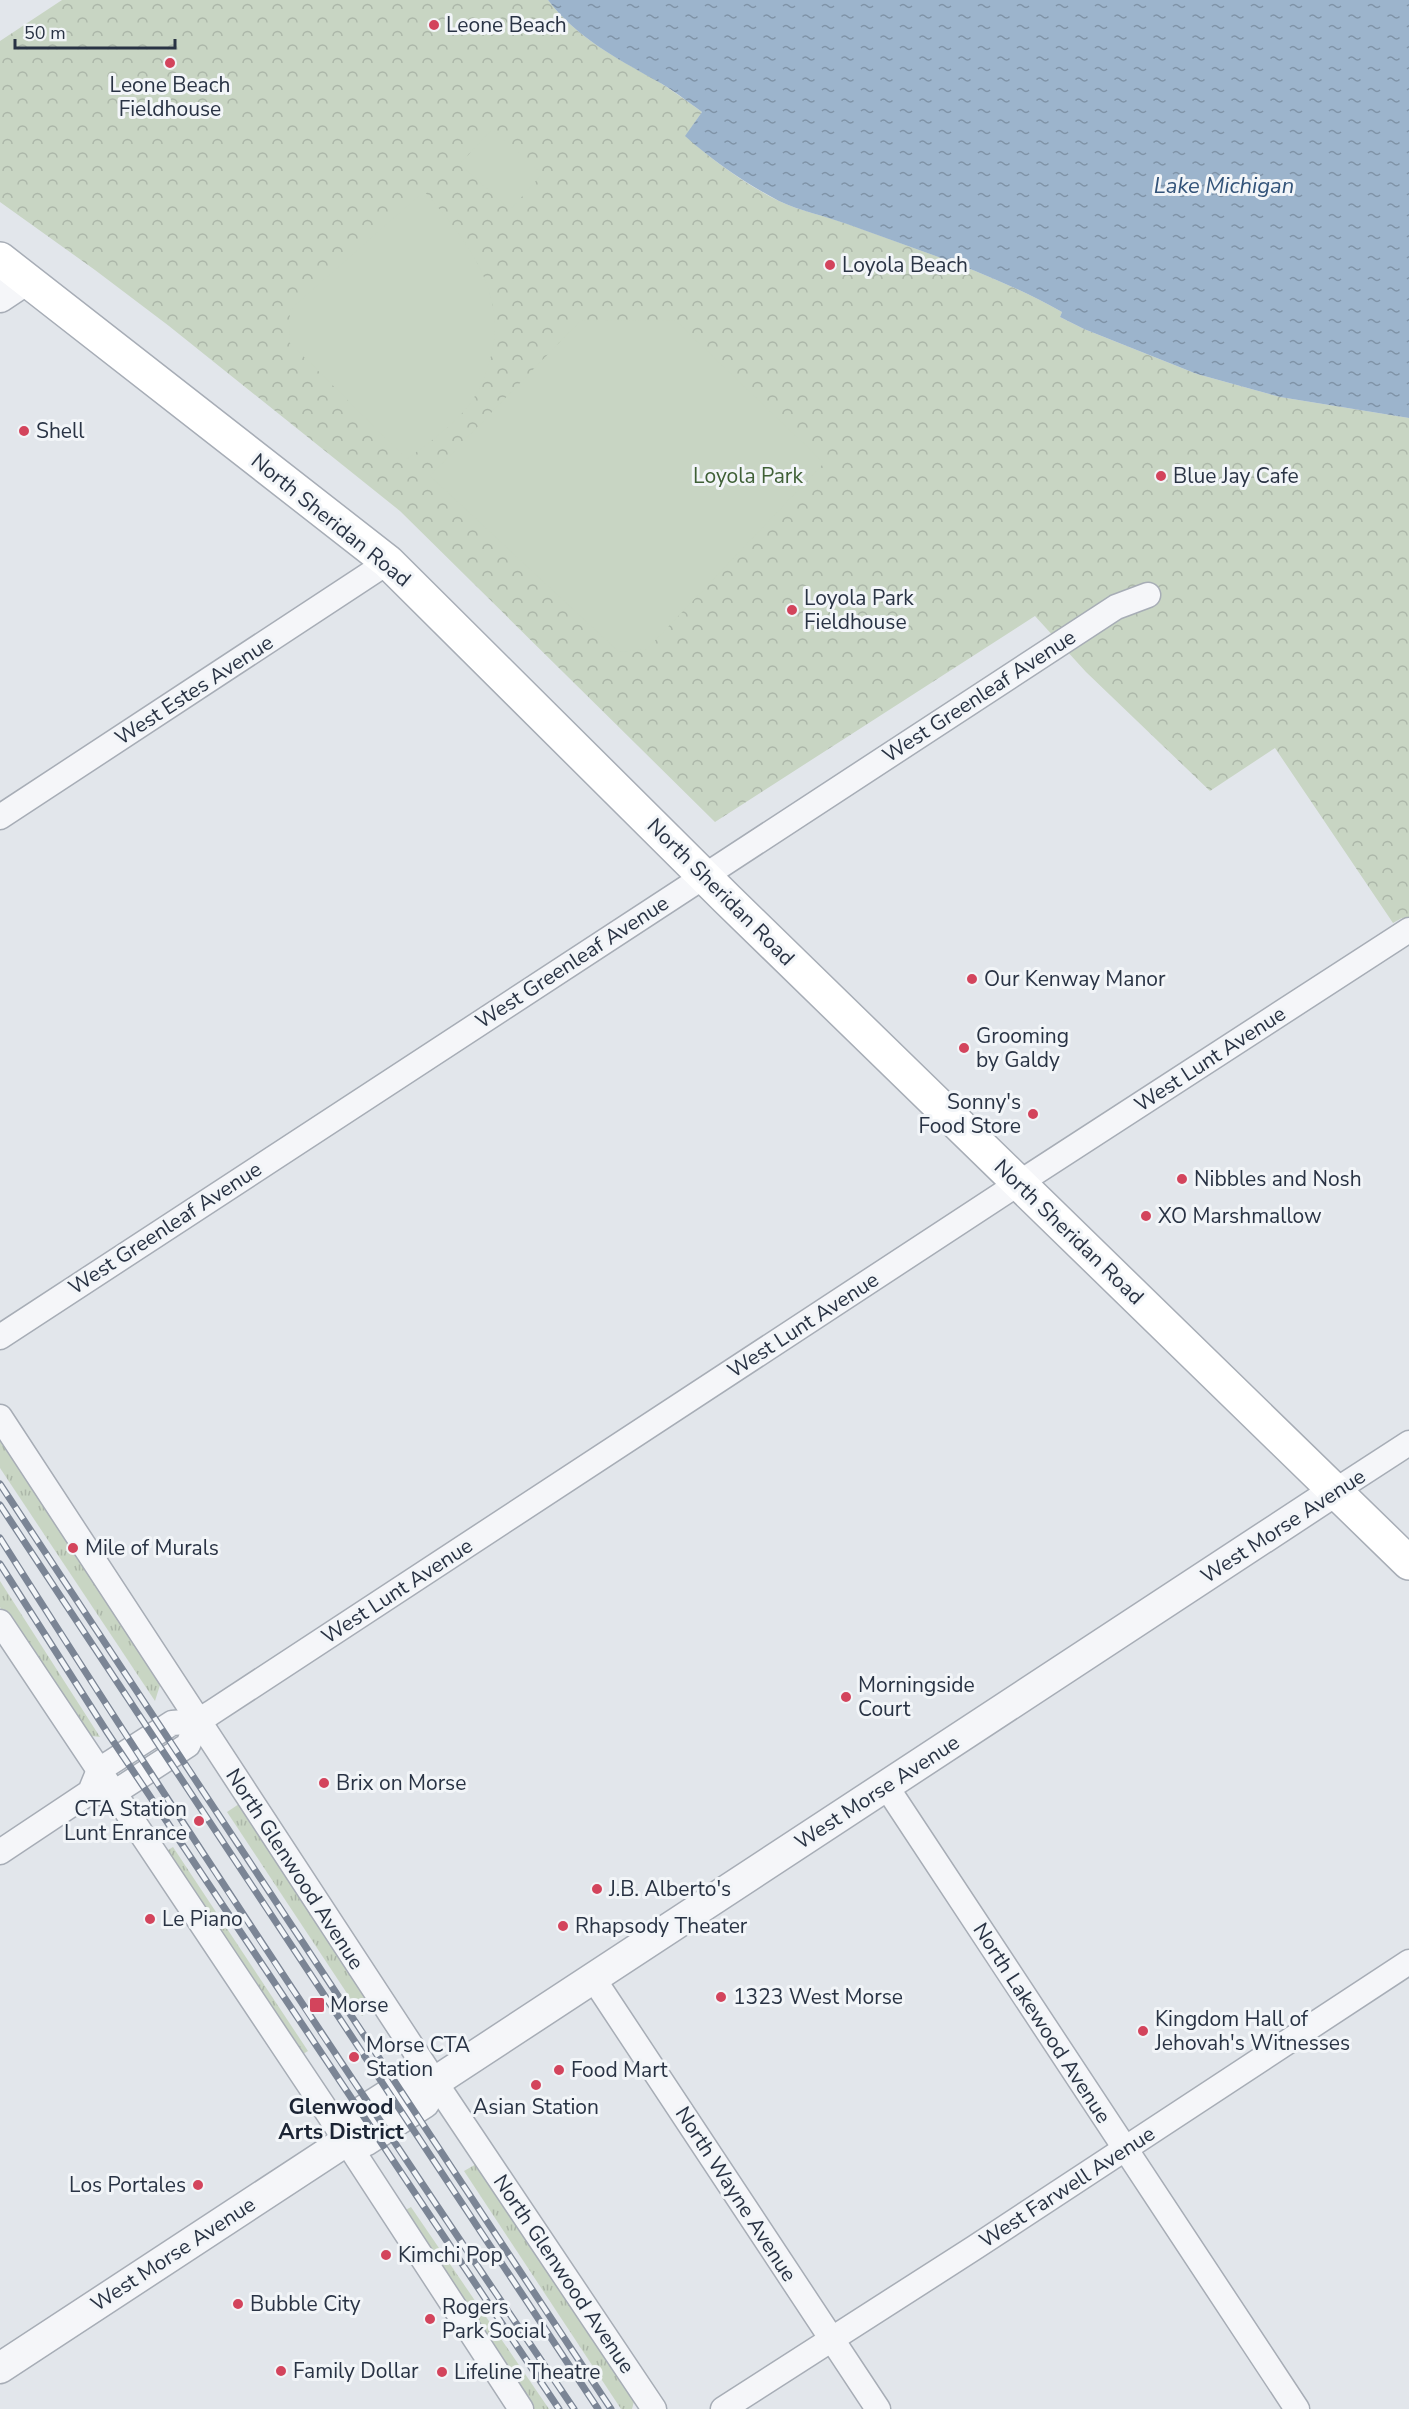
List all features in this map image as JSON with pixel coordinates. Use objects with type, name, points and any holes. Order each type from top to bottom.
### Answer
[{"type":"main road","name":"North Sheridan Road","points":[[0,260],[388,562],[703,876],[1409,1563]]},
{"type":"street","points":[[0,297],[27,279]]},
{"type":"street","name":"West Estes Avenue","points":[[0,817],[388,562]]},
{"type":"street","name":"West Greenleaf Avenue","points":[[0,1337],[1116,607],[1148,595]]},
{"type":"street","name":"West Lunt Avenue","points":[[0,1852],[101,1785],[172,1723],[198,1721],[1409,930]]},
{"type":"street","name":"North Glenwood Avenue","points":[[0,1417],[435,2082],[654,2409]]},
{"type":"street","name":"West Morse Avenue","points":[[0,2368],[346,2141],[365,2141],[424,2103],[435,2082],[1409,1443]]},
{"type":"street","points":[[0,1622],[101,1785],[346,2141],[521,2409]]},
{"type":"street","name":"North Lakewood Avenue","points":[[886,1786],[1297,2409]]},
{"type":"street","name":"West Farwell Avenue","points":[[723,2409],[1409,1962]]},
{"type":"street","name":"North Wayne Avenue","points":[[593,1978],[878,2409]]},
{"type":"green space","name":"Loyola Park","points":[[62,0],[548,0],[584,36],[662,84],[702,112],[686,136],[730,172],[779,201],[984,275],[1037,298],[1062,312],[1060,317],[1084,329],[1197,374],[1280,397],[1409,418],[1409,929],[1402,918],[1393,923],[1275,748],[1210,791],[1086,672],[1035,616],[715,822],[400,511],[169,326],[0,202],[0,41]]},
{"type":"green space","points":[[492,129],[542,174],[510,210],[460,164]]},
{"type":"green space","points":[[424,191],[455,229],[481,270],[494,314],[494,338],[485,376],[476,395],[458,418],[444,431],[407,459],[289,342],[290,310]]},
{"type":"green space","points":[[581,320],[676,321],[824,463],[647,649],[619,652],[430,476]]},
{"type":"green space","points":[[0,1437],[161,1682],[155,1701],[0,1468]]},
{"type":"green space","points":[[0,1581],[100,1737],[83,1735],[0,1607]]},
{"type":"green space","points":[[239,1804],[375,2007],[362,2016],[227,1812]]},
{"type":"green space","points":[[173,1847],[308,2051],[298,2057],[163,1853]]},
{"type":"green space","points":[[478,2163],[635,2398],[632,2409],[621,2409],[464,2171]]},
{"type":"green space","points":[[411,2207],[549,2409],[530,2409],[400,2213]]},
{"type":"water","name":"Lake Michigan","points":[[548,0],[1409,0],[1409,418],[1280,397],[1197,374],[1084,329],[1060,317],[1062,312],[1037,298],[984,275],[779,201],[730,171],[685,136],[702,112],[667,87],[597,46],[571,25]]},
{"type":"railway","points":[[0,1484],[611,2409]]},
{"type":"railway","points":[[0,1505],[598,2409]]},
{"type":"railway","points":[[0,1538],[284,1976],[574,2409]]},
{"type":"railway","points":[[0,1564],[107,1732],[559,2409]]},
{"type":"place","name":"Leone Beach","points":[[434,25]]},
{"type":"place","name":"Leone Beach Fieldhouse","points":[[170,63]]},
{"type":"place","name":"Loyola Beach","points":[[830,265]]},
{"type":"place","name":"Shell","points":[[24,431]]},
{"type":"place","name":"Blue Jay Cafe","points":[[1161,476]]},
{"type":"place","name":"Loyola Park Fieldhouse","points":[[792,610]]},
{"type":"place","name":"Our Kenway Manor","points":[[972,979]]},
{"type":"place","name":"Grooming by Galdy","points":[[964,1048]]},
{"type":"place","name":"Sonny's Food Store","points":[[1033,1114]]},
{"type":"place","name":"Nibbles and Nosh","points":[[1182,1179]]},
{"type":"place","name":"XO Marshmallow","points":[[1146,1216]]},
{"type":"place","name":"Mile of Murals","points":[[73,1548]]},
{"type":"place","name":"Morningside Court","points":[[846,1697]]},
{"type":"place","name":"Brix on Morse","points":[[324,1783]]},
{"type":"place","name":"CTA Station Lunt Enrance","points":[[199,1821]]},
{"type":"place","name":"J.B. Alberto's","points":[[597,1889]]},
{"type":"place","name":"Le Piano","points":[[150,1919]]},
{"type":"place","name":"Rhapsody Theater","points":[[563,1926]]},
{"type":"place","name":"1323 West Morse","points":[[721,1997]]},
{"type":"place","name":"Morse","points":[[317,2005]]},
{"type":"place","name":"Kingdom Hall of Jehovah's Witnesses","points":[[1143,2031]]},
{"type":"place","name":"Morse CTA Station","points":[[354,2057]]},
{"type":"place","name":"Food Mart","points":[[559,2070]]},
{"type":"place","name":"Asian Station","points":[[536,2085]]},
{"type":"place","name":"Los Portales","points":[[198,2185]]},
{"type":"place","name":"Kimchi Pop","points":[[386,2255]]},
{"type":"place","name":"Bubble City","points":[[238,2304]]},
{"type":"place","name":"Rogers Park Social","points":[[430,2319]]},
{"type":"place","name":"Family Dollar","points":[[281,2371]]},
{"type":"place","name":"Lifeline Theatre","points":[[442,2372]]},
{"type":"district","name":"Glenwood Arts District","points":[[341,2118]]}]
